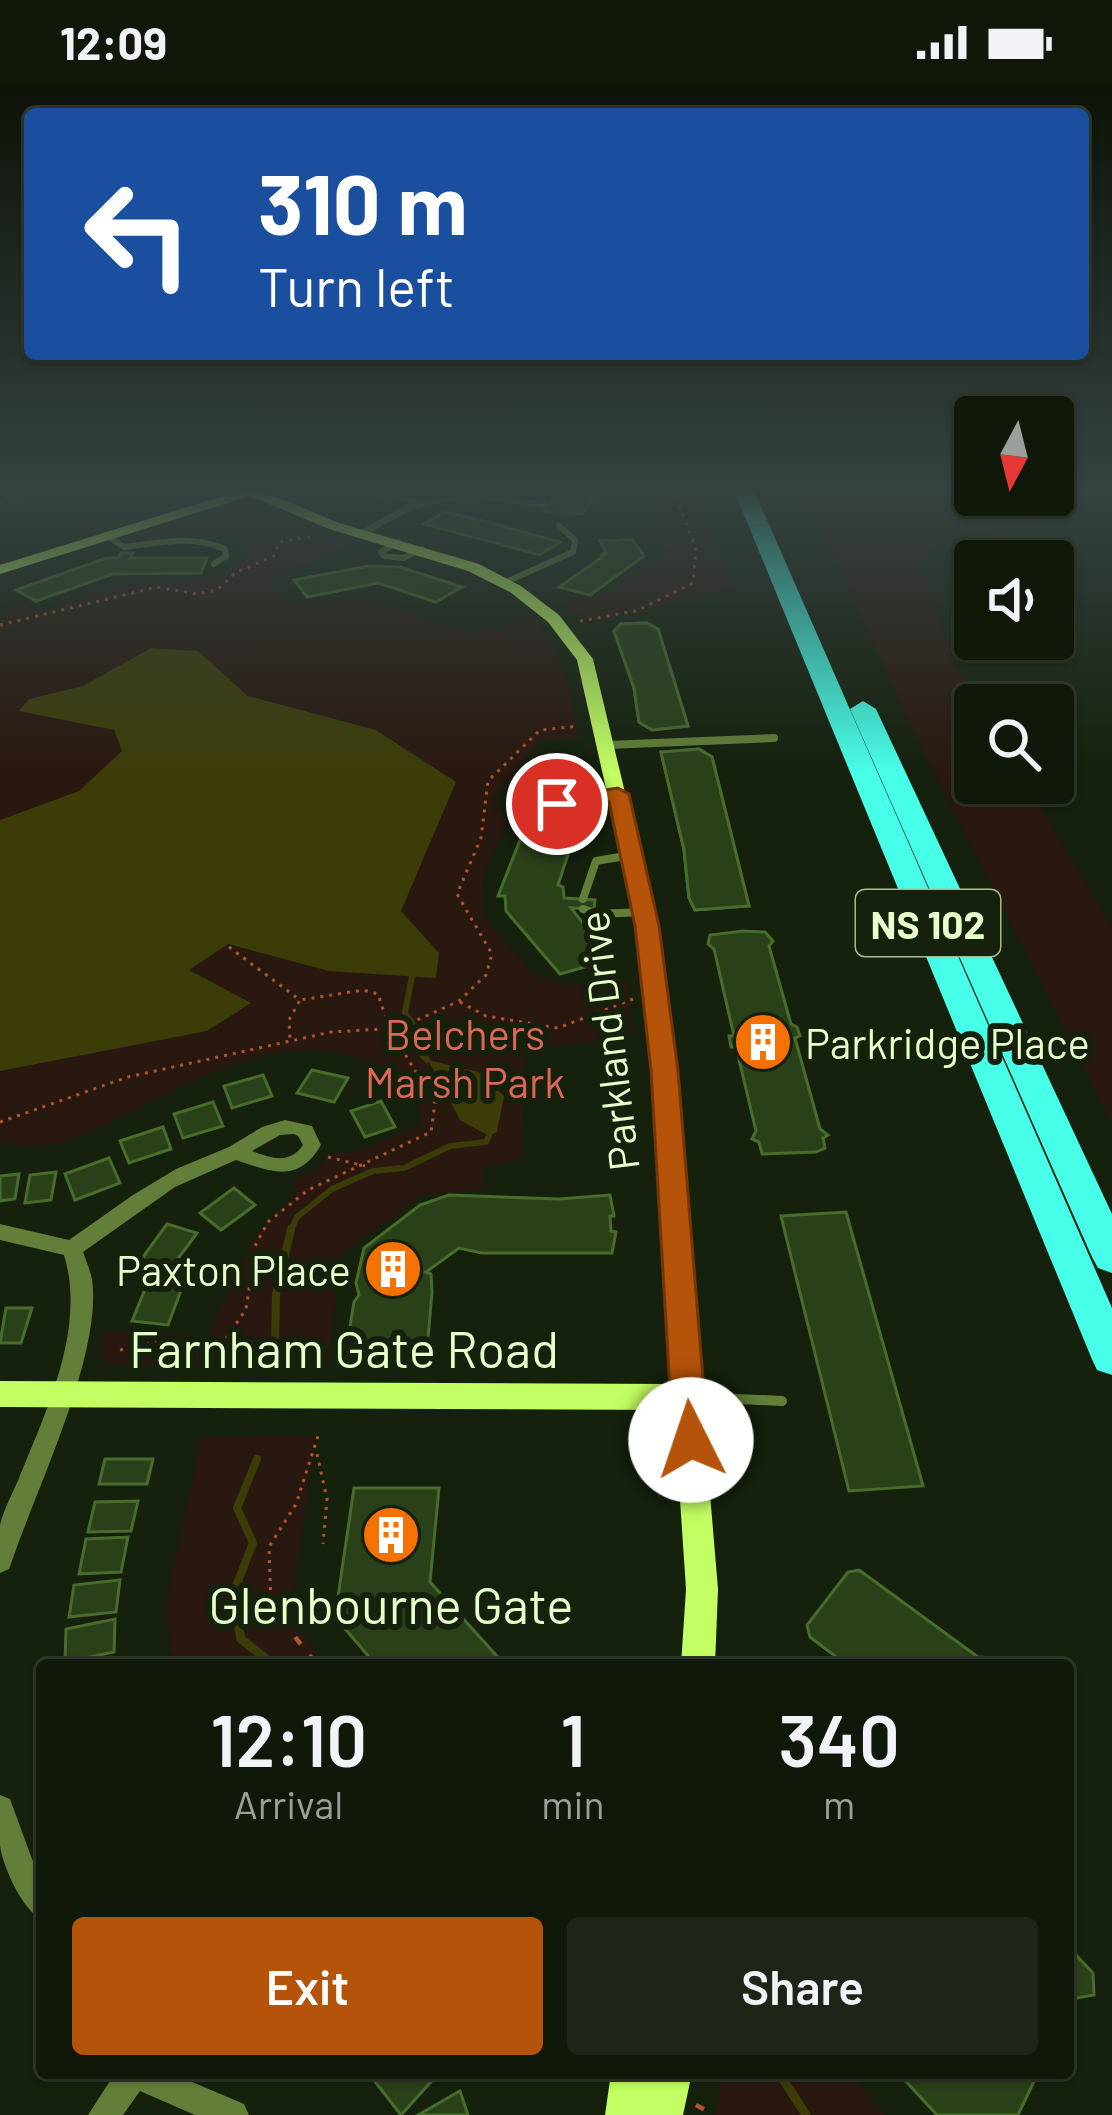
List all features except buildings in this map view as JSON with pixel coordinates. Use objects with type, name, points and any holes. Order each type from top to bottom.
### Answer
[{"type":"highway","name":"NS 102","points":[[783,583],[1112,1358]]},
{"type":"highway","name":"NS 102","points":[[806,583],[1112,1258]]},
{"type":"street","name":"Parkland Drive","points":[[510,583],[563,623],[585,658],[644,912],[657,995],[702,1589],[698,1659]]},
{"type":"street","points":[[72,1249],[160,1186],[282,1126],[305,1131],[310,1138],[310,1152],[294,1165],[280,1167],[235,1153]]},
{"type":"street","points":[[0,1232],[30,1235],[72,1249],[80,1261],[86,1297],[63,1393],[0,1561]]},
{"type":"street","name":"Farnham Gate Road","points":[[0,1394],[687,1397]]},
{"type":"street","points":[[0,1809],[20,1866],[36,1894]]},
{"type":"street","points":[[104,2115],[130,2079]]},
{"type":"street","points":[[148,2079],[233,2115]]},
{"type":"street","points":[[626,2115],[631,2079]]},
{"type":"street","points":[[662,2115],[670,2079]]},
{"type":"lane","points":[[607,745],[774,738]]},
{"type":"lane","points":[[549,812],[557,804],[581,797],[618,794]]},
{"type":"lane","points":[[631,855],[596,861],[583,904],[597,914],[644,912]]},
{"type":"lane","points":[[687,1397],[782,1401]]},
{"type":"path","points":[[0,625],[157,587],[197,594],[217,590],[225,583]]},
{"type":"path","points":[[563,623],[636,611],[693,583]]},
{"type":"path","points":[[0,1122],[128,1077],[331,1032],[400,1028],[459,1001],[486,975],[492,954],[457,894],[481,838],[488,781],[540,730],[579,726]]},
{"type":"path","points":[[206,1371],[217,1342],[239,1320],[250,1299],[257,1239],[275,1212],[323,1181],[367,1167],[431,1132],[435,1103],[390,1030],[379,994],[363,990],[300,1000],[230,947]]},
{"type":"path","points":[[459,1001],[486,1016],[558,1028],[625,1001],[657,995]]},
{"type":"path","points":[[290,1040],[289,1020],[300,1000]]},
{"type":"path","points":[[310,1152],[367,1167]]},
{"type":"path","points":[[120,1350],[162,1341],[217,1342]]},
{"type":"path","points":[[312,1659],[271,1606],[268,1547],[296,1504],[318,1436]]},
{"type":"path","points":[[316,1452],[327,1499],[323,1544]]},
{"type":"green space","name":"Belchers Marsh Park","points":[[270,583],[287,603],[366,597],[469,634],[533,618],[565,674],[579,738],[541,740],[493,798],[508,822],[483,876],[484,917],[534,976],[600,990],[629,981],[631,1038],[525,1049],[522,1159],[483,1167],[484,1189],[423,1195],[341,1255],[328,1364],[111,1365],[100,1357],[106,1331],[207,1336],[256,1235],[296,1193],[293,1180],[319,1168],[334,1151],[351,1153],[422,1126],[406,1085],[368,1061],[327,1052],[288,1052],[211,1073],[64,1142],[0,1144],[0,1071],[208,1031],[250,1002],[188,969],[228,944],[271,954],[439,953],[401,911],[456,782],[375,730],[248,696],[198,651],[151,648],[83,686],[29,700],[20,711],[114,730],[122,752],[79,791],[0,820],[0,612],[22,603],[39,612],[123,586]]},
{"type":"green space","points":[[622,583],[730,583],[732,589],[585,623],[565,603],[609,592]]},
{"type":"green space","points":[[845,583],[926,583],[953,661],[967,684],[954,684],[954,804],[1039,804],[1112,927],[1112,1123],[923,750]]},
{"type":"green space","points":[[316,1436],[290,1621],[321,1659],[172,1659],[165,1608],[201,1437]]},
{"type":"green space","points":[[721,2079],[854,2079],[886,2115],[715,2115]]},
{"type":"shaded area","points":[[151,648],[198,651],[248,696],[376,730],[456,782],[401,911],[439,953],[436,978],[329,971],[228,944],[189,970],[251,1003],[207,1031],[0,1071],[0,820],[79,791],[122,751],[114,730],[19,711],[29,699],[83,686]]},
{"type":"shaded area","points":[[428,1060],[478,1072],[504,1096],[497,1132],[489,1136],[460,1120]]},
{"type":"waterway","points":[[412,976],[405,1013],[420,1035],[416,1048],[427,1060]]},
{"type":"waterway","points":[[291,1231],[297,1217],[332,1189],[373,1171],[404,1168],[450,1146],[486,1142],[489,1136]]},
{"type":"waterway","points":[[275,1343],[276,1294],[291,1231]]},
{"type":"waterway","points":[[238,1622],[233,1594],[253,1543],[237,1508],[257,1459]]},
{"type":"waterway","points":[[237,1619],[241,1639],[266,1659]]},
{"type":"waterway","points":[[783,2079],[806,2115]]},
{"type":"place","name":"Parkridge Place","points":[[763,1042]]},
{"type":"place","name":"Paxton Place","points":[[393,1269]]},
{"type":"place","name":"Glenbourne Gate","points":[[391,1535]]},
{"type":"route","points":[[557,804],[618,794],[647,926],[664,1071],[691,1440]]}]
